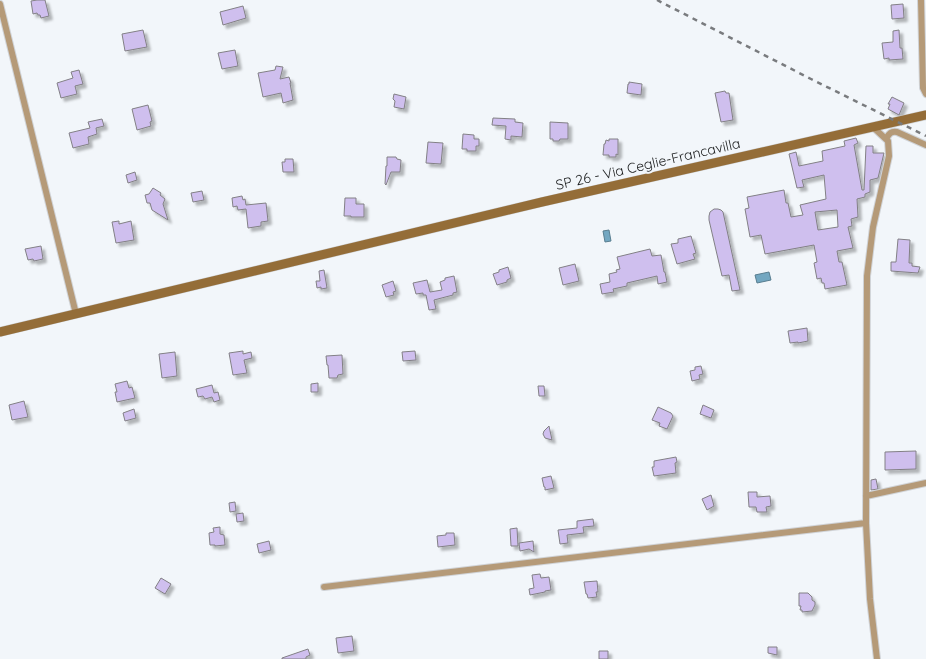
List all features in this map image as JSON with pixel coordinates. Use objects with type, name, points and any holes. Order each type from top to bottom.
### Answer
[{"type":"main road","name":"SP 26 - Via Ceglie-Francavilla","points":[[0,332],[550,201],[926,115]]},
{"type":"street","points":[[921,0],[924,88],[926,94]]},
{"type":"street","points":[[0,4],[76,314]]},
{"type":"street","points":[[873,127],[888,141],[889,156],[873,227],[867,276],[866,523],[870,599],[877,659]]},
{"type":"street","points":[[886,138],[892,131],[926,145]]},
{"type":"street","points":[[866,496],[926,483]]},
{"type":"street","points":[[324,587],[866,523]]},
{"type":"water","points":[[609,230],[611,241],[605,242],[603,231]]},
{"type":"water","points":[[769,272],[771,280],[757,283],[755,275]]},
{"type":"building","points":[[45,0],[49,16],[41,18],[37,13],[33,14],[31,1]]},
{"type":"building","points":[[903,4],[904,18],[892,19],[891,5]]},
{"type":"building","points":[[243,6],[246,18],[223,25],[220,12]]},
{"type":"building","points":[[143,30],[147,47],[125,51],[122,34]]},
{"type":"building","points":[[899,30],[900,48],[902,48],[903,59],[884,59],[882,43],[893,42],[893,31]]},
{"type":"building","points":[[235,50],[238,66],[222,69],[218,53]]},
{"type":"building","points":[[276,66],[283,67],[280,79],[289,77],[293,100],[283,103],[281,93],[263,97],[258,73],[275,70]]},
{"type":"building","points":[[79,70],[83,84],[75,86],[77,94],[61,98],[57,83],[73,78],[71,72]]},
{"type":"building","points":[[629,82],[642,84],[641,95],[627,93]]},
{"type":"building","points":[[725,91],[726,93],[729,93],[733,120],[721,122],[715,93]]},
{"type":"building","points":[[394,94],[406,97],[404,109],[394,107]]},
{"type":"building","points":[[892,97],[904,103],[899,115],[888,109],[890,104],[888,104]]},
{"type":"building","points":[[148,105],[152,121],[150,122],[151,126],[137,130],[132,109]]},
{"type":"building","points":[[493,118],[515,119],[515,122],[523,123],[522,137],[511,136],[511,140],[505,139],[506,126],[492,125]]},
{"type":"building","points":[[102,119],[104,126],[96,128],[97,134],[88,137],[89,144],[73,148],[69,133],[90,128],[88,122]]},
{"type":"building","points":[[550,122],[568,123],[568,139],[553,141],[553,139],[550,139]]},
{"type":"building","points":[[463,134],[474,135],[474,139],[479,139],[479,146],[476,146],[476,151],[467,151],[467,149],[462,149]]},
{"type":"building","points":[[856,138],[858,143],[854,145],[862,190],[864,190],[866,146],[873,146],[873,153],[884,153],[878,178],[870,180],[870,192],[865,194],[865,197],[857,199],[858,217],[851,219],[852,226],[848,227],[853,248],[837,251],[839,262],[842,262],[847,285],[825,289],[821,278],[817,279],[814,263],[817,262],[814,245],[765,254],[761,235],[750,237],[745,209],[749,208],[747,197],[784,190],[786,203],[788,203],[791,217],[803,215],[800,205],[826,199],[824,175],[802,180],[804,187],[797,188],[789,154],[796,152],[799,166],[823,161],[822,151],[845,146],[844,141]],"holes":[[[837,210],[838,227],[818,230],[815,212]]]},
{"type":"building","points":[[609,139],[618,139],[618,155],[616,154],[616,157],[603,155],[604,144],[606,140],[609,141]]},
{"type":"building","points":[[428,142],[443,143],[441,164],[426,163]]},
{"type":"building","points":[[387,157],[396,157],[397,159],[401,160],[400,172],[391,172],[386,185],[385,184]]},
{"type":"building","points":[[285,159],[293,159],[294,172],[283,172],[282,162],[285,162]]},
{"type":"building","points":[[135,172],[137,180],[128,183],[126,175]]},
{"type":"building","points":[[153,188],[161,193],[160,195],[165,199],[163,204],[168,220],[152,210],[150,203],[147,203],[145,195],[149,194]]},
{"type":"building","points":[[202,191],[204,200],[193,202],[191,193]]},
{"type":"building","points":[[242,196],[243,200],[245,199],[246,205],[266,203],[268,221],[261,222],[261,226],[248,228],[246,209],[238,210],[237,206],[233,207],[232,198]]},
{"type":"building","points":[[345,198],[356,198],[356,204],[364,204],[364,217],[344,216]]},
{"type":"building","points":[[714,209],[721,210],[723,212],[740,290],[732,291],[729,275],[722,276],[709,220],[710,212]]},
{"type":"building","points":[[119,221],[119,224],[131,221],[134,240],[116,243],[112,222]]},
{"type":"building","points":[[691,236],[696,253],[693,254],[695,259],[677,264],[671,244],[678,243],[678,239]]},
{"type":"building","points":[[898,239],[910,240],[909,263],[912,263],[912,266],[920,267],[918,273],[891,271],[891,262],[896,262]]},
{"type":"building","points":[[41,246],[43,259],[34,261],[33,259],[28,260],[25,249]]},
{"type":"building","points":[[650,249],[652,256],[661,255],[667,282],[658,284],[657,276],[627,283],[627,286],[613,289],[614,292],[602,294],[600,284],[610,282],[609,274],[617,272],[616,270],[620,269],[617,257]]},
{"type":"building","points":[[575,264],[579,281],[563,285],[559,268]]},
{"type":"building","points":[[508,267],[511,278],[507,280],[507,282],[497,285],[493,274]]},
{"type":"building","points":[[324,270],[327,288],[317,288],[316,281],[320,281],[319,271]]},
{"type":"building","points":[[454,276],[457,292],[453,293],[453,295],[434,300],[436,309],[429,310],[426,295],[423,295],[423,293],[416,294],[413,283],[427,280],[430,292],[442,290],[440,282],[445,280],[445,278]]},
{"type":"building","points":[[393,281],[396,291],[393,292],[394,295],[386,297],[382,285]]},
{"type":"building","points":[[807,328],[808,341],[790,343],[788,331]]},
{"type":"building","points":[[243,351],[243,354],[251,352],[252,358],[244,360],[247,373],[233,375],[229,353]]},
{"type":"building","points":[[415,351],[416,360],[403,361],[402,352]]},
{"type":"building","points":[[175,352],[177,376],[162,378],[159,354]]},
{"type":"building","points":[[342,355],[343,374],[338,375],[337,378],[329,378],[326,356]]},
{"type":"building","points":[[701,366],[703,374],[699,375],[700,379],[692,381],[690,371],[695,370],[695,367]]},
{"type":"building","points":[[127,381],[129,388],[132,387],[135,398],[117,402],[115,384]]},
{"type":"building","points":[[318,383],[318,392],[311,392],[311,384]]},
{"type":"building","points":[[212,385],[214,393],[218,392],[220,400],[214,402],[212,397],[205,399],[203,396],[198,397],[196,389]]},
{"type":"building","points":[[538,386],[544,386],[545,396],[539,396]]},
{"type":"building","points":[[24,401],[28,417],[12,420],[9,405]]},
{"type":"building","points":[[703,405],[714,410],[711,418],[700,414]]},
{"type":"building","points":[[658,407],[671,413],[673,416],[667,429],[659,426],[660,423],[652,420]]},
{"type":"building","points":[[134,409],[136,418],[125,421],[123,413]]},
{"type":"building","points":[[549,426],[552,440],[545,438],[543,434]]},
{"type":"building","points":[[916,451],[916,469],[885,470],[885,452]]},
{"type":"building","points":[[676,457],[676,473],[654,476],[652,467],[654,467],[654,461]]},
{"type":"building","points":[[551,476],[554,488],[545,490],[542,478]]},
{"type":"building","points":[[876,479],[878,489],[871,490],[871,480]]},
{"type":"building","points":[[748,492],[757,492],[757,497],[770,496],[771,506],[766,507],[767,512],[757,512],[756,507],[749,507]]},
{"type":"building","points":[[711,495],[714,506],[707,510],[702,499]]},
{"type":"building","points":[[235,502],[236,511],[230,512],[229,503]]},
{"type":"building","points":[[243,513],[244,521],[237,522],[236,514]]},
{"type":"building","points":[[593,519],[594,526],[583,527],[584,533],[567,535],[568,543],[560,544],[558,530],[577,528],[577,521]]},
{"type":"building","points":[[220,527],[220,534],[224,535],[225,545],[210,545],[209,533],[214,532],[213,528]]},
{"type":"building","points":[[517,528],[518,546],[511,546],[510,529]]},
{"type":"building","points":[[446,533],[454,533],[455,545],[438,547],[437,536],[446,535]]},
{"type":"building","points":[[269,541],[271,550],[259,553],[257,544]]},
{"type":"building","points":[[533,541],[534,552],[529,549],[520,551],[519,543]]},
{"type":"building","points":[[540,574],[541,578],[549,577],[551,590],[530,595],[529,589],[534,588],[532,575]]},
{"type":"building","points":[[161,578],[171,584],[165,594],[155,588]]},
{"type":"building","points":[[597,581],[597,597],[588,598],[584,582]]},
{"type":"building","points":[[799,593],[808,593],[812,597],[815,605],[812,611],[802,612],[802,610],[800,610],[801,606],[799,606]]},
{"type":"building","points":[[352,636],[354,651],[338,653],[336,638]]},
{"type":"building","points":[[768,647],[777,647],[777,655],[768,653]]},
{"type":"building","points":[[308,649],[310,655],[306,657],[306,659],[282,659],[282,658]]},
{"type":"building","points":[[599,651],[608,651],[608,659],[599,659]]},
{"type":"railway","points":[[657,0],[926,136]]}]
